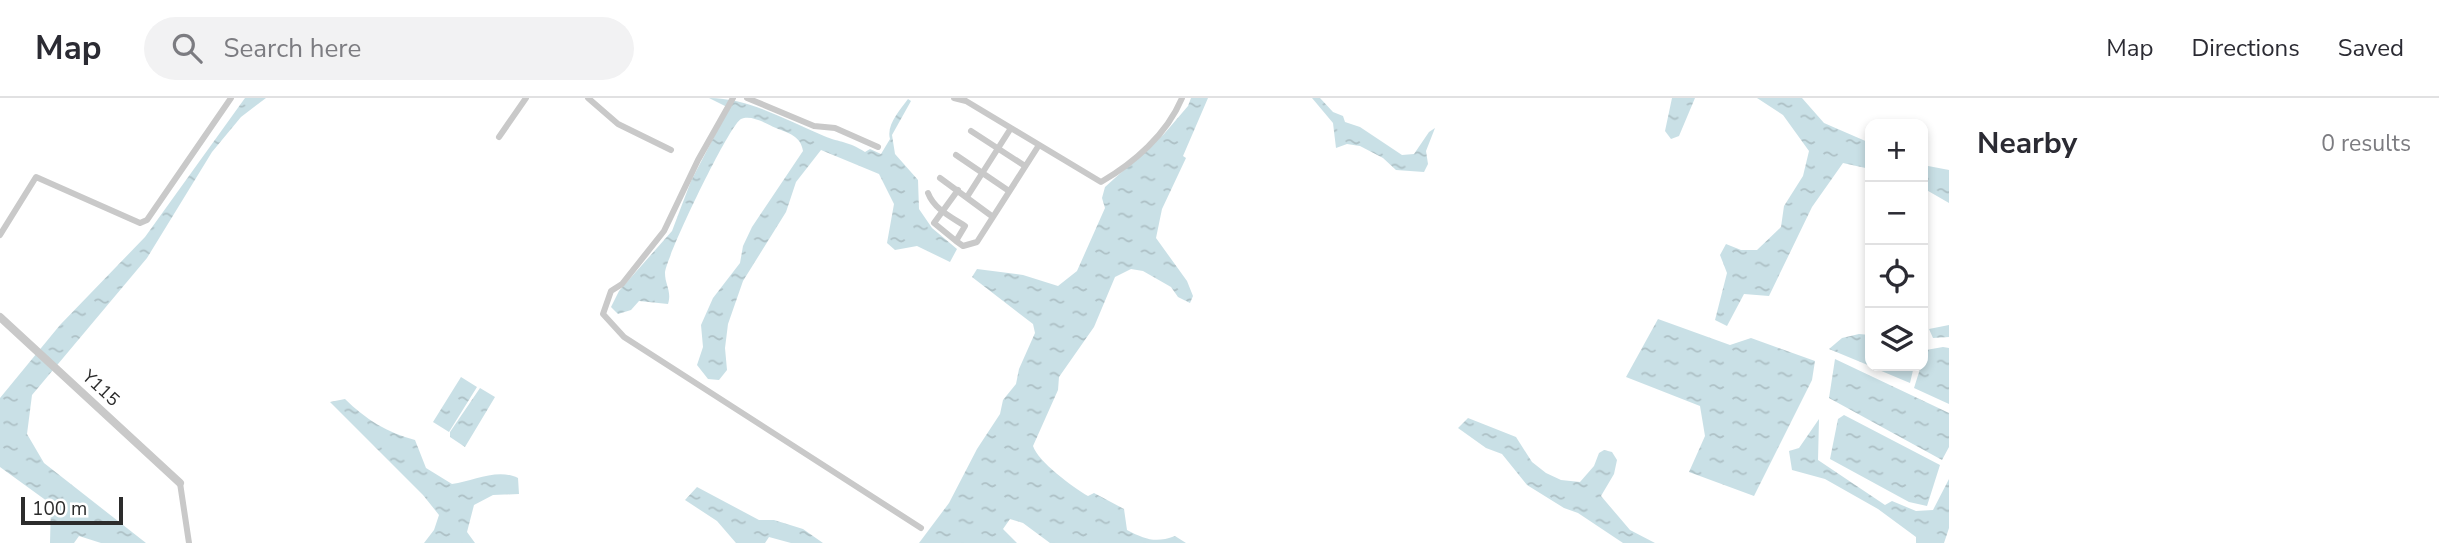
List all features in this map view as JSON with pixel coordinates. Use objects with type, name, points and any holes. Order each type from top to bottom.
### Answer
[{"type":"street","points":[[0,235],[36,177],[140,223],[147,220],[231,98]]},
{"type":"street","points":[[499,137],[526,98]]},
{"type":"street","points":[[588,98],[618,124],[671,150]]},
{"type":"street","points":[[733,98],[664,231],[631,273],[611,291],[603,314],[624,337],[921,528]]},
{"type":"street","points":[[747,98],[814,126],[835,128],[878,147]]},
{"type":"street","points":[[954,98],[1101,181],[1125,168],[1160,134],[1182,98]]},
{"type":"street","points":[[967,197],[1011,128]]},
{"type":"street","points":[[971,131],[1026,166]]},
{"type":"street","points":[[958,190],[934,223],[963,246],[977,242],[1039,145]]},
{"type":"street","points":[[956,155],[1009,191]]},
{"type":"street","points":[[940,178],[993,217]]},
{"type":"street","points":[[928,193],[932,203],[965,226],[956,241]]},
{"type":"street","name":"Y115","points":[[0,317],[180,483]]},
{"type":"street","points":[[180,483],[190,543]]},
{"type":"water","points":[[245,98],[266,98],[241,117],[212,152],[147,258],[32,395],[27,434],[44,463],[146,543],[101,543],[79,536],[74,543],[50,543],[51,504],[0,467],[0,398],[60,325],[145,237]]},
{"type":"water","points":[[709,98],[754,106],[865,152],[870,149],[881,154],[890,139],[890,128],[895,118],[908,99],[911,101],[892,135],[895,154],[918,180],[919,209],[932,228],[957,249],[950,262],[917,246],[895,250],[887,243],[894,204],[879,174],[821,150],[796,182],[786,212],[743,281],[728,324],[725,348],[727,370],[719,380],[708,379],[697,365],[703,347],[701,325],[713,298],[740,263],[743,246],[752,227],[803,151],[800,142],[793,136],[759,120],[741,119],[712,167],[668,263],[665,273],[668,304],[639,301],[631,310],[618,314],[611,307],[619,291],[672,231],[691,181],[729,108]]},
{"type":"water","points":[[1191,98],[1208,98],[1183,156],[1186,158],[1162,209],[1156,238],[1187,281],[1193,296],[1190,303],[1178,297],[1171,287],[1143,271],[1131,269],[1115,277],[1094,327],[1059,377],[1058,390],[1033,446],[1049,466],[1074,487],[1088,496],[1094,493],[1124,509],[1127,530],[1151,539],[1175,536],[1186,543],[1050,543],[1023,523],[1010,519],[1003,529],[1017,543],[919,543],[949,503],[977,449],[1000,414],[1003,400],[1016,384],[1019,369],[1035,333],[1033,324],[972,277],[977,269],[1023,275],[1058,286],[1077,271],[1105,208],[1102,198],[1105,187],[1164,134],[1188,106]]},
{"type":"water","points":[[1312,98],[1320,98],[1333,112],[1343,116],[1345,122],[1360,127],[1402,155],[1414,154],[1429,132],[1435,128],[1426,151],[1428,164],[1424,172],[1396,170],[1383,158],[1360,146],[1347,144],[1336,148],[1333,123]]},
{"type":"water","points":[[1672,98],[1695,98],[1679,136],[1671,139],[1665,131]]},
{"type":"water","points":[[1757,98],[1802,98],[1824,123],[1865,141],[1865,168],[1843,163],[1812,207],[1769,296],[1744,294],[1727,326],[1715,320],[1727,273],[1720,255],[1726,244],[1741,250],[1757,250],[1781,227],[1784,206],[1803,176],[1809,151],[1783,115]]},
{"type":"water","points":[[1928,166],[1949,170],[1949,203],[1928,191]]},
{"type":"water","points":[[1658,319],[1730,345],[1751,338],[1815,361],[1812,380],[1754,496],[1689,472],[1705,436],[1700,406],[1626,377]]},
{"type":"water","points":[[1949,325],[1949,337],[1933,338],[1929,329]]},
{"type":"water","points":[[1865,335],[1865,364],[1829,349],[1842,338]]},
{"type":"water","points":[[1949,348],[1949,404],[1914,388],[1919,371],[1928,371],[1928,350]]},
{"type":"water","points":[[1835,359],[1949,413],[1949,447],[1942,460],[1829,398]]},
{"type":"water","points":[[1881,371],[1913,371],[1910,383]]},
{"type":"water","points":[[461,377],[477,387],[449,432],[433,422]]},
{"type":"water","points":[[480,388],[495,397],[465,447],[450,437],[450,432]]},
{"type":"water","points":[[345,399],[377,424],[415,440],[426,468],[452,484],[494,475],[510,475],[518,478],[519,494],[493,495],[474,505],[467,532],[475,543],[424,543],[434,530],[439,515],[423,495],[330,402]]},
{"type":"water","points":[[1844,415],[1940,465],[1927,506],[1909,502],[1830,459],[1838,419]]},
{"type":"water","points":[[1468,418],[1516,437],[1532,462],[1561,480],[1580,482],[1594,466],[1599,453],[1604,450],[1612,452],[1617,460],[1614,474],[1601,496],[1630,530],[1655,543],[1623,543],[1578,513],[1564,508],[1527,485],[1502,454],[1486,448],[1458,428]]},
{"type":"water","points":[[1819,419],[1818,460],[1885,505],[1892,501],[1916,511],[1933,510],[1949,479],[1949,528],[1944,543],[1916,543],[1916,537],[1878,509],[1825,479],[1792,470],[1789,451],[1799,448]]},
{"type":"water","points":[[697,487],[759,520],[774,520],[803,529],[823,543],[791,543],[769,537],[765,543],[736,543],[717,521],[685,500]]}]
